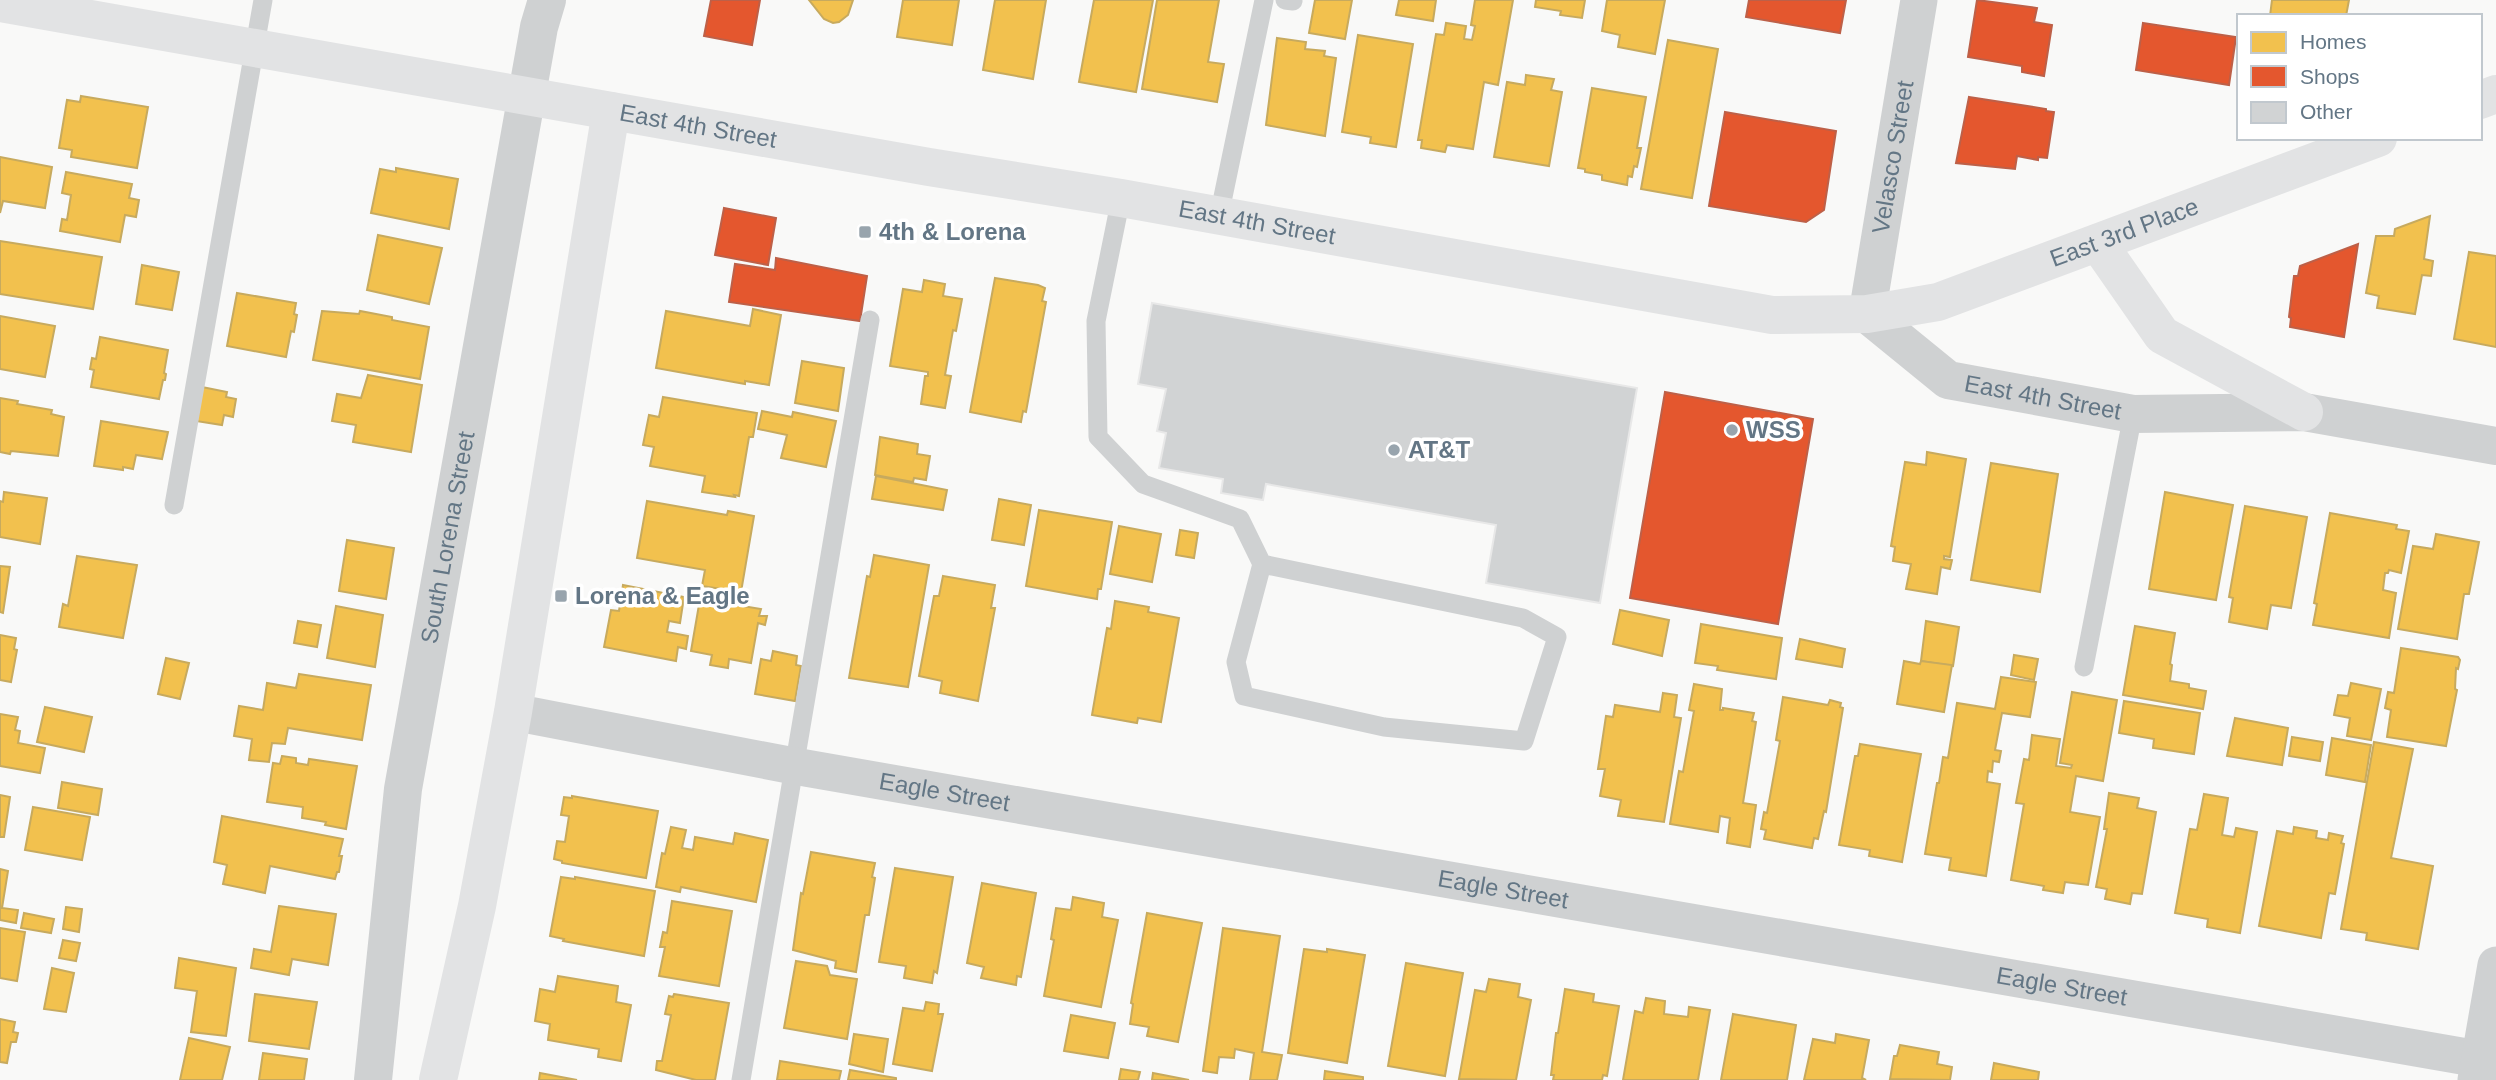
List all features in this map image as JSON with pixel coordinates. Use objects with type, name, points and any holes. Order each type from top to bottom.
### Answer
[{"type":"main road","name":"East 4th Street","points":[[0,3],[929,167],[1121,198],[1772,316],[1867,314]]},
{"type":"main road","points":[[438,1080],[477,905],[513,712],[611,111]]},
{"type":"main road","name":"East 3rd Place","points":[[1867,314],[1938,302],[2373,140]]},
{"type":"main road","points":[[2098,243],[2162,335],[2304,412]]},
{"type":"street","name":"South Lorena Street","points":[[373,1080],[403,789],[538,27],[547,0]]},
{"type":"street","name":"Velasco Street","points":[[1867,314],[1919,0]]},
{"type":"street","name":"East 4th Street","points":[[1867,314],[1948,380],[2133,415],[2304,412],[2496,446]]},
{"type":"street","name":"Eagle Street","points":[[513,712],[794,766],[2484,1067]]},
{"type":"street","points":[[2484,1067],[2496,965]]},
{"type":"lane","points":[[174,505],[263,0]]},
{"type":"lane","points":[[1219,216],[1264,0]]},
{"type":"lane","points":[[1121,198],[1096,321],[1098,437],[1143,484],[1240,519],[1262,564],[1236,662],[1244,696],[1384,727],[1524,741],[1557,637],[1523,618],[1262,564]]},
{"type":"lane","points":[[741,1080],[870,320]]},
{"type":"lane","points":[[2084,667],[2133,415]]},
{"type":"building: Homes","points":[[809,0],[853,0],[848,15],[833,23],[824,19]]},
{"type":"building: Homes","points":[[903,0],[959,0],[952,45],[897,37]]},
{"type":"building: Homes","points":[[995,0],[1046,0],[1033,79],[983,70]]},
{"type":"building: Homes","points":[[1094,0],[1153,0],[1136,92],[1079,82]]},
{"type":"building: Homes","points":[[1157,0],[1219,0],[1208,62],[1224,64],[1217,102],[1142,89]]},
{"type":"building: Homes","points":[[1315,0],[1352,0],[1345,39],[1309,33]]},
{"type":"building: Homes","points":[[1399,0],[1436,0],[1433,21],[1396,15]]},
{"type":"building: Homes","points":[[1475,0],[1513,0],[1498,85],[1484,82],[1473,149],[1447,145],[1445,152],[1421,148],[1422,140],[1418,140],[1436,34],[1444,35],[1446,23],[1466,26],[1464,39],[1472,40],[1475,26],[1471,25]]},
{"type":"building: Homes","points":[[1536,0],[1585,0],[1582,18],[1535,7]]},
{"type":"building: Homes","points":[[1607,0],[1665,0],[1655,54],[1618,47],[1620,35],[1602,31]]},
{"type":"building: Homes","points":[[2272,0],[2349,0],[2346,14],[2270,14]]},
{"type":"building: Homes","points":[[1358,35],[1413,44],[1396,147],[1370,143],[1371,137],[1342,132]]},
{"type":"building: Homes","points":[[1277,38],[1306,42],[1305,49],[1325,51],[1324,56],[1336,58],[1325,136],[1266,125]]},
{"type":"building: Homes","points":[[1668,40],[1718,49],[1692,198],[1641,189]]},
{"type":"building: Homes","points":[[1526,75],[1554,79],[1551,90],[1562,92],[1549,166],[1494,157],[1507,82],[1525,85]]},
{"type":"building: Homes","points":[[1592,88],[1646,97],[1637,148],[1641,148],[1637,167],[1634,166],[1632,177],[1628,176],[1627,185],[1602,180],[1602,175],[1578,168]]},
{"type":"building: Homes","points":[[81,96],[148,107],[137,168],[71,157],[72,150],[59,148],[67,100],[80,102]]},
{"type":"building: Homes","points":[[0,157],[52,167],[45,208],[3,201],[0,213]]},
{"type":"building: Homes","points":[[396,168],[458,179],[449,229],[371,213],[380,169],[396,172]]},
{"type":"building: Homes","points":[[66,172],[132,184],[129,198],[139,200],[136,217],[125,215],[120,242],[60,231],[62,219],[67,220],[71,195],[62,193]]},
{"type":"building: Homes","points":[[2430,216],[2424,259],[2433,261],[2431,276],[2422,275],[2415,314],[2377,308],[2379,296],[2366,293],[2376,236],[2394,236],[2395,229]]},
{"type":"building: Homes","points":[[378,235],[442,248],[429,304],[367,290]]},
{"type":"building: Homes","points":[[0,241],[102,257],[93,309],[0,294]]},
{"type":"building: Homes","points":[[2469,252],[2496,256],[2496,347],[2454,339]]},
{"type":"building: Homes","points":[[142,265],[179,272],[172,310],[136,304]]},
{"type":"building: Homes","points":[[995,278],[1045,288],[1042,301],[1046,302],[1026,412],[1023,411],[1021,422],[970,412]]},
{"type":"building: Homes","points":[[924,280],[945,284],[943,296],[962,299],[945,375],[951,376],[945,408],[921,404],[928,372],[890,366],[903,289],[922,292]]},
{"type":"building: Homes","points":[[237,293],[296,303],[294,332],[291,331],[286,357],[227,346]]},
{"type":"building: Homes","points":[[753,309],[781,315],[769,385],[745,381],[745,384],[656,368],[666,311],[750,326]]},
{"type":"building: Homes","points":[[322,311],[359,314],[360,311],[429,327],[420,379],[313,360]]},
{"type":"building: Homes","points":[[0,316],[55,326],[45,377],[0,369]]},
{"type":"building: Homes","points":[[100,337],[168,350],[165,380],[159,399],[91,387],[94,370],[90,369],[92,358],[96,359]]},
{"type":"building: Homes","points":[[802,361],[844,368],[838,411],[795,403]]},
{"type":"building: Homes","points":[[368,375],[422,385],[411,452],[353,442],[356,425],[332,421],[337,394],[361,398]]},
{"type":"building: Homes","points":[[202,387],[227,392],[226,397],[236,399],[233,417],[224,415],[222,425],[196,421]]},
{"type":"building: Homes","points":[[663,397],[757,413],[753,437],[749,437],[739,496],[702,492],[705,476],[650,466],[654,447],[643,445],[649,415],[659,417]]},
{"type":"building: Homes","points":[[0,398],[52,410],[51,414],[64,417],[58,456],[0,452]]},
{"type":"building: Homes","points":[[762,411],[792,417],[793,412],[836,421],[826,467],[781,458],[787,435],[758,429]]},
{"type":"building: Homes","points":[[101,421],[168,432],[162,459],[136,455],[133,469],[94,466]]},
{"type":"building: Homes","points":[[880,437],[918,444],[917,454],[930,456],[926,480],[914,478],[913,482],[875,475]]},
{"type":"building: Homes","points":[[1927,452],[1966,459],[1950,557],[1944,556],[1944,559],[1952,560],[1950,569],[1941,567],[1937,594],[1906,589],[1911,564],[1893,561],[1895,547],[1891,546],[1905,462],[1926,465]]},
{"type":"building: Homes","points":[[1991,463],[2058,474],[2040,592],[1971,580]]},
{"type":"building: Homes","points":[[876,476],[947,490],[943,510],[872,499]]},
{"type":"building: Homes","points":[[4,492],[47,498],[40,544],[0,537],[0,501],[3,502]]},
{"type":"building: Homes","points":[[2165,492],[2233,505],[2216,600],[2149,589]]},
{"type":"building: Homes","points":[[999,499],[1031,505],[1024,545],[992,540]]},
{"type":"building: Homes","points":[[647,501],[727,515],[728,511],[754,516],[741,592],[702,586],[705,570],[637,558]]},
{"type":"building: Homes","points":[[2245,506],[2307,517],[2291,608],[2271,605],[2267,629],[2229,622],[2233,598],[2229,597]]},
{"type":"building: Homes","points":[[1039,510],[1112,522],[1097,599],[1026,586]]},
{"type":"building: Homes","points":[[2330,513],[2397,525],[2396,529],[2409,531],[2401,573],[2389,570],[2385,573],[2383,590],[2396,593],[2389,638],[2313,625],[2317,604],[2314,603]]},
{"type":"building: Homes","points":[[1119,526],[1161,534],[1152,582],[1110,574]]},
{"type":"building: Homes","points":[[1180,530],[1198,533],[1194,558],[1176,555]]},
{"type":"building: Homes","points":[[2436,534],[2479,542],[2469,594],[2464,594],[2457,639],[2398,629],[2413,546],[2433,549]]},
{"type":"building: Homes","points":[[347,540],[394,548],[386,599],[339,591]]},
{"type":"building: Homes","points":[[874,555],[929,565],[908,687],[849,678],[867,576],[870,577]]},
{"type":"building: Homes","points":[[77,556],[137,565],[123,638],[59,627],[63,604],[68,606]]},
{"type":"building: Homes","points":[[0,566],[10,567],[3,613],[0,612]]},
{"type":"building: Homes","points":[[943,576],[995,585],[991,608],[995,608],[978,701],[940,693],[942,681],[919,676],[934,596],[939,596]]},
{"type":"building: Homes","points":[[623,585],[684,597],[680,623],[669,621],[667,632],[688,636],[686,649],[678,647],[676,661],[604,647],[611,610],[619,611]]},
{"type":"building: Homes","points":[[700,599],[761,609],[759,616],[767,616],[765,625],[758,623],[751,663],[729,659],[728,668],[710,665],[712,655],[691,651]]},
{"type":"building: Homes","points":[[1115,601],[1149,607],[1148,612],[1179,618],[1161,722],[1138,718],[1137,723],[1092,715],[1107,628],[1111,629]]},
{"type":"building: Homes","points":[[336,606],[383,615],[375,667],[327,658]]},
{"type":"building: Homes","points":[[1620,610],[1669,620],[1662,656],[1613,644]]},
{"type":"building: Homes","points":[[298,621],[321,625],[317,647],[294,643]]},
{"type":"building: Homes","points":[[1926,621],[1959,627],[1953,666],[1921,661]]},
{"type":"building: Homes","points":[[1701,624],[1782,638],[1776,679],[1717,670],[1718,666],[1695,663]]},
{"type":"building: Homes","points":[[2135,626],[2175,633],[2170,681],[2189,684],[2189,688],[2206,691],[2203,709],[2123,695]]},
{"type":"building: Homes","points":[[0,635],[16,638],[14,649],[17,650],[11,682],[0,680]]},
{"type":"building: Homes","points":[[1800,639],[1845,649],[1842,667],[1796,659]]},
{"type":"building: Homes","points":[[2401,648],[2458,657],[2460,660],[2458,669],[2456,668],[2457,690],[2446,746],[2387,737],[2391,710],[2385,708],[2388,692],[2394,693]]},
{"type":"building: Homes","points":[[773,651],[797,656],[796,665],[801,666],[795,701],[755,694],[761,659],[771,661]]},
{"type":"building: Homes","points":[[2014,655],[2038,659],[2034,680],[2011,675]]},
{"type":"building: Homes","points":[[166,658],[189,663],[180,699],[158,694]]},
{"type":"building: Homes","points":[[1904,661],[1952,665],[1944,712],[1897,704]]},
{"type":"building: Homes","points":[[299,674],[371,685],[362,740],[288,728],[285,744],[272,743],[269,762],[249,760],[252,739],[234,736],[239,706],[263,710],[267,683],[296,688]]},
{"type":"building: Homes","points":[[2001,677],[2036,682],[2030,717],[2002,713],[1995,750],[2001,751],[1999,762],[1993,761],[1992,772],[1988,771],[1987,782],[2000,784],[1986,876],[1949,870],[1951,858],[1925,854],[1937,783],[1943,757],[1948,758],[1957,703],[1995,709]]},
{"type":"building: Homes","points":[[2351,683],[2381,689],[2371,740],[2347,736],[2350,718],[2334,715],[2338,695],[2348,696]]},
{"type":"building: Homes","points":[[1694,684],[1722,689],[1720,710],[1723,708],[1754,713],[1752,721],[1756,722],[1743,803],[1756,805],[1750,847],[1727,843],[1730,818],[1720,816],[1718,832],[1670,824],[1679,771],[1683,772],[1694,711],[1689,710]]},
{"type":"building: Homes","points":[[2072,692],[2117,700],[2103,781],[2076,776],[2070,812],[2100,817],[2088,885],[2065,882],[2063,893],[2043,890],[2044,886],[2011,880],[2024,804],[2016,803],[2024,759],[2029,760],[2032,735],[2060,739],[2056,766],[2071,768],[2072,765],[2060,763]]},
{"type":"building: Homes","points":[[1663,693],[1677,695],[1674,717],[1681,718],[1664,822],[1618,816],[1621,800],[1600,796],[1605,769],[1598,769],[1606,716],[1613,717],[1615,705],[1660,712]]},
{"type":"building: Homes","points":[[1783,697],[1828,705],[1830,700],[1841,703],[1840,707],[1843,708],[1826,812],[1824,811],[1818,839],[1814,838],[1812,848],[1764,839],[1766,830],[1761,829],[1764,812],[1767,813],[1780,741],[1776,740]]},
{"type":"building: Homes","points":[[2124,701],[2200,713],[2194,754],[2153,748],[2154,739],[2119,733]]},
{"type":"building: Homes","points":[[45,707],[92,717],[84,752],[37,742]]},
{"type":"building: Homes","points":[[0,714],[18,717],[15,730],[20,731],[18,743],[45,748],[40,773],[0,766]]},
{"type":"building: Homes","points":[[2235,718],[2288,728],[2282,765],[2227,756]]},
{"type":"building: Homes","points":[[2292,737],[2323,742],[2320,761],[2289,756]]},
{"type":"building: Homes","points":[[2332,738],[2371,745],[2365,782],[2326,775]]},
{"type":"building: Homes","points":[[2374,742],[2413,749],[2391,858],[2433,866],[2418,949],[2366,940],[2367,933],[2341,929]]},
{"type":"building: Homes","points":[[1860,744],[1921,754],[1902,862],[1869,856],[1870,850],[1839,845],[1855,756],[1858,756]]},
{"type":"building: Homes","points":[[282,756],[296,758],[296,763],[308,765],[309,759],[357,766],[346,829],[302,818],[303,807],[267,802],[273,763],[280,764]]},
{"type":"building: Homes","points":[[62,782],[102,789],[98,815],[58,808]]},
{"type":"building: Homes","points":[[2109,793],[2139,798],[2137,808],[2156,812],[2142,894],[2132,893],[2130,904],[2105,899],[2107,889],[2096,887],[2107,829],[2104,829]]},
{"type":"building: Homes","points":[[2204,794],[2228,798],[2222,835],[2234,837],[2236,828],[2257,832],[2240,933],[2207,927],[2208,919],[2175,913],[2190,829],[2197,830]]},
{"type":"building: Homes","points":[[0,795],[10,797],[4,837],[0,837]]},
{"type":"building: Homes","points":[[572,796],[658,811],[646,878],[562,863],[554,859],[557,841],[565,842],[569,816],[561,815],[564,797]]},
{"type":"building: Homes","points":[[33,807],[90,817],[82,860],[25,850]]},
{"type":"building: Homes","points":[[222,816],[343,839],[339,872],[335,879],[270,866],[265,893],[223,884],[227,865],[214,862]]},
{"type":"building: Homes","points":[[671,827],[686,830],[682,848],[693,850],[695,837],[733,844],[735,833],[768,840],[756,902],[681,887],[680,892],[656,887],[662,853],[665,854]]},
{"type":"building: Homes","points":[[2294,827],[2317,831],[2316,838],[2328,840],[2329,833],[2343,836],[2335,894],[2329,893],[2321,938],[2259,926],[2277,831],[2293,834]]},
{"type":"building: Homes","points":[[811,852],[875,863],[869,915],[865,915],[856,972],[835,968],[836,961],[793,950],[801,893],[803,894]]},
{"type":"building: Homes","points":[[895,868],[953,877],[937,973],[934,971],[932,983],[904,978],[906,966],[879,962]]},
{"type":"building: Homes","points":[[0,869],[8,871],[2,908],[18,910],[16,923],[0,920]]},
{"type":"building: Homes","points":[[561,877],[655,891],[644,956],[563,941],[564,939],[550,936]]},
{"type":"building: Homes","points":[[982,883],[1036,893],[1021,977],[1017,976],[1016,985],[981,978],[984,967],[967,963]]},
{"type":"building: Homes","points":[[1073,897],[1104,903],[1102,917],[1118,920],[1101,1007],[1044,996],[1054,940],[1051,939],[1056,908],[1071,910]]},
{"type":"building: Homes","points":[[672,901],[732,911],[719,986],[659,976],[665,947],[660,947],[663,932],[667,933]]},
{"type":"building: Homes","points":[[279,906],[336,914],[328,965],[292,959],[289,975],[251,968],[254,949],[271,952]]},
{"type":"building: Homes","points":[[66,907],[82,909],[79,932],[63,929]]},
{"type":"building: Homes","points":[[24,913],[54,919],[51,933],[21,928]]},
{"type":"building: Homes","points":[[1147,913],[1202,923],[1178,1042],[1147,1036],[1149,1027],[1130,1024],[1131,1003]]},
{"type":"building: Homes","points":[[0,928],[25,932],[17,981],[0,978]]},
{"type":"building: Homes","points":[[1223,928],[1280,936],[1262,1052],[1282,1055],[1277,1080],[1250,1080],[1254,1053],[1235,1049],[1234,1058],[1219,1057],[1217,1073],[1203,1071]]},
{"type":"building: Homes","points":[[63,940],[80,943],[76,961],[59,958]]},
{"type":"building: Homes","points":[[1304,949],[1327,952],[1327,949],[1365,955],[1347,1063],[1288,1053]]},
{"type":"building: Homes","points":[[179,958],[236,968],[226,1036],[191,1032],[197,991],[175,988]]},
{"type":"building: Homes","points":[[796,961],[827,966],[830,975],[857,979],[847,1039],[784,1028]]},
{"type":"building: Homes","points":[[1406,963],[1463,973],[1445,1076],[1388,1066]]},
{"type":"building: Homes","points":[[52,968],[74,973],[66,1012],[44,1009]]},
{"type":"building: Homes","points":[[558,976],[618,986],[616,1002],[631,1005],[621,1061],[598,1057],[599,1049],[548,1040],[550,1024],[535,1021],[540,989],[555,992]]},
{"type":"building: Homes","points":[[1489,979],[1520,984],[1518,997],[1531,1000],[1516,1080],[1459,1079],[1475,990],[1486,992]]},
{"type":"building: Homes","points":[[1565,989],[1594,994],[1593,1002],[1619,1006],[1607,1076],[1603,1075],[1602,1080],[1553,1080],[1554,1075],[1551,1075],[1556,1033]]},
{"type":"building: Homes","points":[[255,994],[317,1002],[309,1049],[249,1041]]},
{"type":"building: Homes","points":[[674,994],[729,1003],[715,1080],[696,1080],[656,1070],[657,1061],[662,1061],[671,1015],[665,1014],[669,996],[673,997]]},
{"type":"building: Homes","points":[[1646,998],[1665,1001],[1664,1014],[1688,1017],[1689,1007],[1710,1010],[1698,1080],[1623,1080],[1635,1011],[1643,1013]]},
{"type":"building: Homes","points":[[926,1002],[939,1004],[938,1014],[943,1014],[932,1071],[893,1064],[903,1008],[924,1011]]},
{"type":"building: Homes","points":[[1733,1014],[1796,1025],[1787,1080],[1721,1080]]},
{"type":"building: Homes","points":[[1071,1015],[1115,1023],[1108,1058],[1064,1051]]},
{"type":"building: Homes","points":[[0,1019],[15,1022],[13,1032],[18,1033],[16,1042],[11,1042],[7,1063],[0,1062]]},
{"type":"building: Homes","points":[[854,1034],[888,1039],[883,1072],[849,1064]]},
{"type":"building: Homes","points":[[1836,1034],[1869,1040],[1862,1078],[1866,1080],[1804,1080],[1813,1039],[1835,1043]]},
{"type":"building: Homes","points":[[189,1038],[230,1047],[222,1080],[180,1080]]},
{"type":"building: Homes","points":[[1900,1045],[1939,1052],[1937,1064],[1952,1067],[1950,1080],[1890,1079],[1894,1056],[1897,1056]]},
{"type":"building: Homes","points":[[263,1053],[307,1059],[304,1080],[259,1080]]},
{"type":"building: Homes","points":[[780,1061],[841,1071],[839,1080],[777,1080]]},
{"type":"building: Homes","points":[[1994,1063],[2039,1072],[2038,1080],[1991,1080]]},
{"type":"building: Homes","points":[[1121,1069],[1140,1072],[1138,1080],[1119,1080]]},
{"type":"building: Homes","points":[[850,1070],[896,1078],[896,1080],[848,1080]]},
{"type":"building: Homes","points":[[1325,1071],[1363,1077],[1363,1080],[1324,1080]]},
{"type":"building: Homes","points":[[540,1073],[577,1080],[539,1080]]},
{"type":"building: Homes","points":[[1153,1073],[1189,1080],[1152,1080]]},
{"type":"building: Shops","points":[[711,0],[760,0],[752,45],[704,36]]},
{"type":"building: Shops","points":[[1749,0],[1846,0],[1840,33],[1746,17]]},
{"type":"building: Shops","points":[[1977,0],[2037,8],[2034,22],[2052,25],[2044,76],[2022,72],[2022,66],[1968,57]]},
{"type":"building: Shops","points":[[2143,23],[2236,37],[2229,85],[2136,70]]},
{"type":"building: Shops","points":[[1969,97],[2054,112],[2047,158],[2038,157],[2038,160],[2017,156],[2015,169],[1956,163]]},
{"type":"building: Shops","points":[[1725,112],[1836,131],[1824,210],[1806,222],[1709,206]]},
{"type":"building: Shops","points":[[724,208],[776,218],[768,265],[715,255]]},
{"type":"building: Shops","points":[[2358,244],[2344,337],[2290,327],[2294,276],[2298,276],[2300,266]]},
{"type":"building: Shops","points":[[776,258],[867,276],[860,321],[729,302],[735,264],[775,270]]},
{"type":"building: Shops","points":[[1665,392],[1813,419],[1778,624],[1630,598]]},
{"type":"building: Other","name":"AT&T","points":[[1152,303],[1637,388],[1600,603],[1486,583],[1496,525],[1266,484],[1263,500],[1221,493],[1223,479],[1159,468],[1166,433],[1157,431],[1166,389],[1138,384]]},
{"type":"place","name":"4th & Lorena","points":[[865,232]]},
{"type":"place","name":"WSS","points":[[1732,430]]},
{"type":"place","name":"AT&T","points":[[1394,450]]},
{"type":"place","name":"Lorena & Eagle","points":[[561,596]]}]
